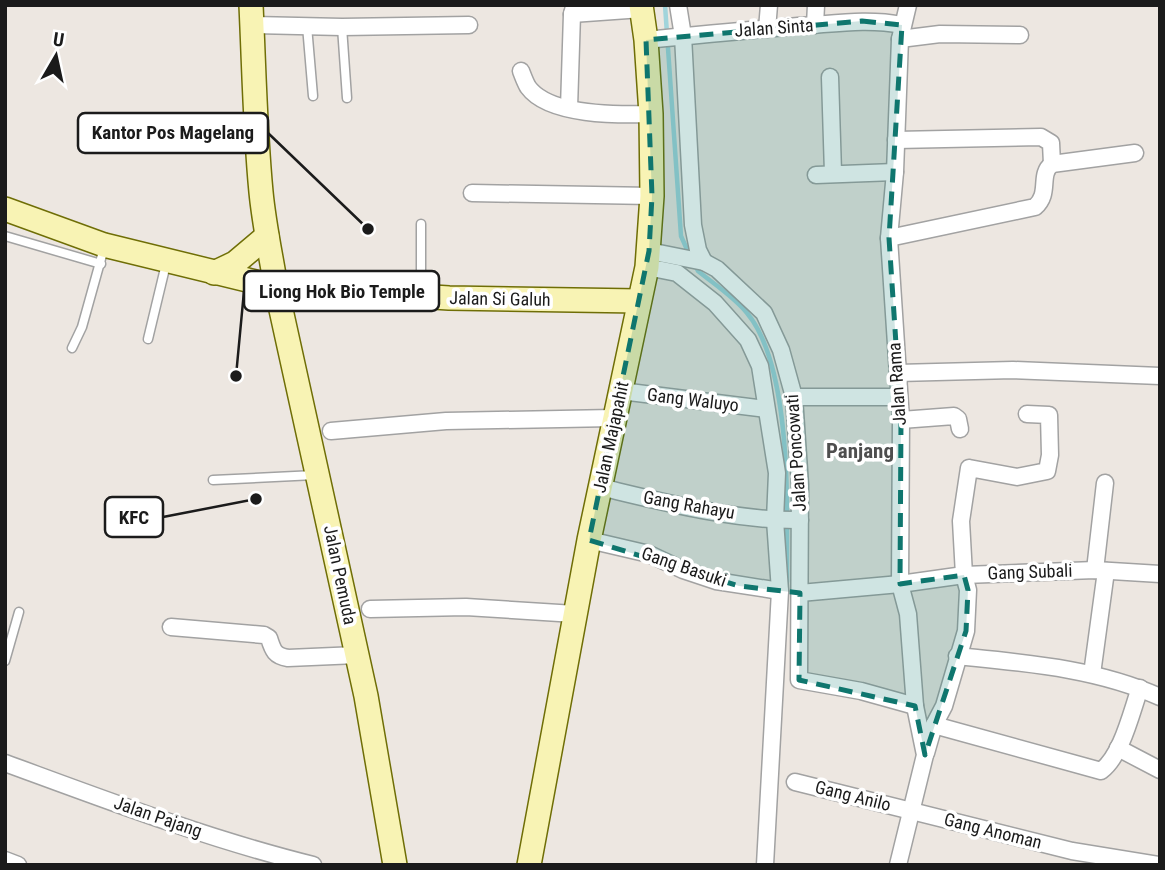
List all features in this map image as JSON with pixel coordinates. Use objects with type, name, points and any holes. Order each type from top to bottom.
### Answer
[{"type":"street","points":[[648,259],[671,256],[700,262],[667,38],[678,5]]},
{"type":"street","points":[[767,29],[769,5]]},
{"type":"street","points":[[815,25],[816,5]]},
{"type":"street","name":"Jalan Rama","points":[[898,865],[925,755],[915,706],[908,614],[900,584],[901,420],[892,324],[889,239],[895,172],[901,32],[908,5]]},
{"type":"street","points":[[569,108],[573,10],[642,7]]},
{"type":"street","name":"Jalan Majapahit","points":[[529,865],[589,540],[648,259],[652,196],[651,114],[667,38],[642,7]]},
{"type":"street","points":[[251,15],[307,26],[469,25]]},
{"type":"street","name":"Jalan Pemuda","points":[[251,15],[261,192],[267,236],[311,479],[357,655],[395,865]]},
{"type":"street","name":"Jalan Sinta","points":[[667,38],[882,21],[901,32],[1020,35]]},
{"type":"street","points":[[521,71],[528,86],[546,101],[596,113],[651,114]]},
{"type":"street","points":[[830,77],[833,173]]},
{"type":"street","points":[[896,140],[1041,136],[1051,143],[1052,164]]},
{"type":"street","points":[[889,239],[1035,207],[1045,194],[1047,168],[1052,164],[1135,153]]},
{"type":"street","points":[[816,175],[895,172]]},
{"type":"street","points":[[472,192],[652,196]]},
{"type":"street","name":"Jalan Si Galuh","points":[[5,209],[103,254],[167,261],[276,287],[421,297],[639,301]]},
{"type":"street","points":[[214,273],[235,263],[267,236]]},
{"type":"street","points":[[648,259],[677,273],[715,303],[748,340],[760,366],[787,520],[780,591],[765,865]]},
{"type":"street","name":"Jalan Poncowati","points":[[700,262],[716,269],[764,313],[781,349],[794,397],[787,520],[800,593],[799,680],[861,691],[915,706]]},
{"type":"street","points":[[898,373],[1013,370],[1160,376]]},
{"type":"street","name":"Gang Waluyo","points":[[621,391],[766,409]]},
{"type":"street","points":[[794,397],[898,397]]},
{"type":"street","points":[[925,755],[933,725],[944,706],[966,631],[968,590],[964,575],[961,521],[969,468],[1017,477],[1047,471],[1049,415],[1027,414]]},
{"type":"street","points":[[901,420],[950,415],[958,419],[960,429]]},
{"type":"street","points":[[331,432],[446,422],[613,418]]},
{"type":"street","points":[[1092,674],[1105,483]]},
{"type":"street","name":"Gang Rahayu","points":[[600,487],[668,503],[787,520]]},
{"type":"street","name":"Gang Basuki","points":[[589,540],[649,554],[683,570],[716,581],[780,591]]},
{"type":"street","name":"Gang Subali","points":[[800,593],[964,575],[1100,570],[1160,574]]},
{"type":"street","points":[[370,609],[466,607],[575,614]]},
{"type":"street","points":[[172,627],[264,635],[269,638],[278,657],[357,655]]},
{"type":"street","points":[[957,656],[1092,674],[1140,688],[1160,697]]},
{"type":"street","points":[[933,725],[1101,771],[1109,765],[1118,748],[1140,688]]},
{"type":"street","points":[[1118,748],[1160,770]]},
{"type":"street","name":"Jalan Pajang","points":[[5,763],[269,860],[313,865]]},
{"type":"street","name":"Gang Anilo","points":[[795,782],[910,810]]},
{"type":"street","name":"Gang Anoman","points":[[910,810],[1072,851],[1158,865]]},
{"type":"street","points":[[5,860],[18,865]]},
{"type":"lane","points":[[307,26],[313,96]]},
{"type":"lane","points":[[342,27],[347,98]]},
{"type":"lane","points":[[421,225],[421,297]]},
{"type":"lane","points":[[5,236],[103,254],[82,327],[72,348]]},
{"type":"lane","points":[[148,339],[167,261]]},
{"type":"lane","points":[[213,480],[311,479]]},
{"type":"lane","points":[[5,661],[19,612]]},
{"type":"highlighted area","points":[[862,21],[902,25],[889,238],[901,420],[900,584],[964,575],[968,590],[966,631],[925,755],[915,706],[799,680],[800,593],[739,586],[589,540],[649,251],[652,196],[646,40]]},
{"type":"waterway","points":[[665,5],[681,236],[689,254]]},
{"type":"waterway","points":[[695,265],[698,271],[747,313],[759,332],[768,355],[784,438],[787,516]]},
{"type":"waterway","points":[[787,525],[787,582]]},
{"type":"place","name":"Kantor Pos Magelang","points":[[368,229]]},
{"type":"place","name":"Liong Hok Bio Temple","points":[[236,376]]},
{"type":"place","name":"KFC","points":[[256,499]]},
{"type":"district","name":"Panjang","points":[[860,451]]}]
